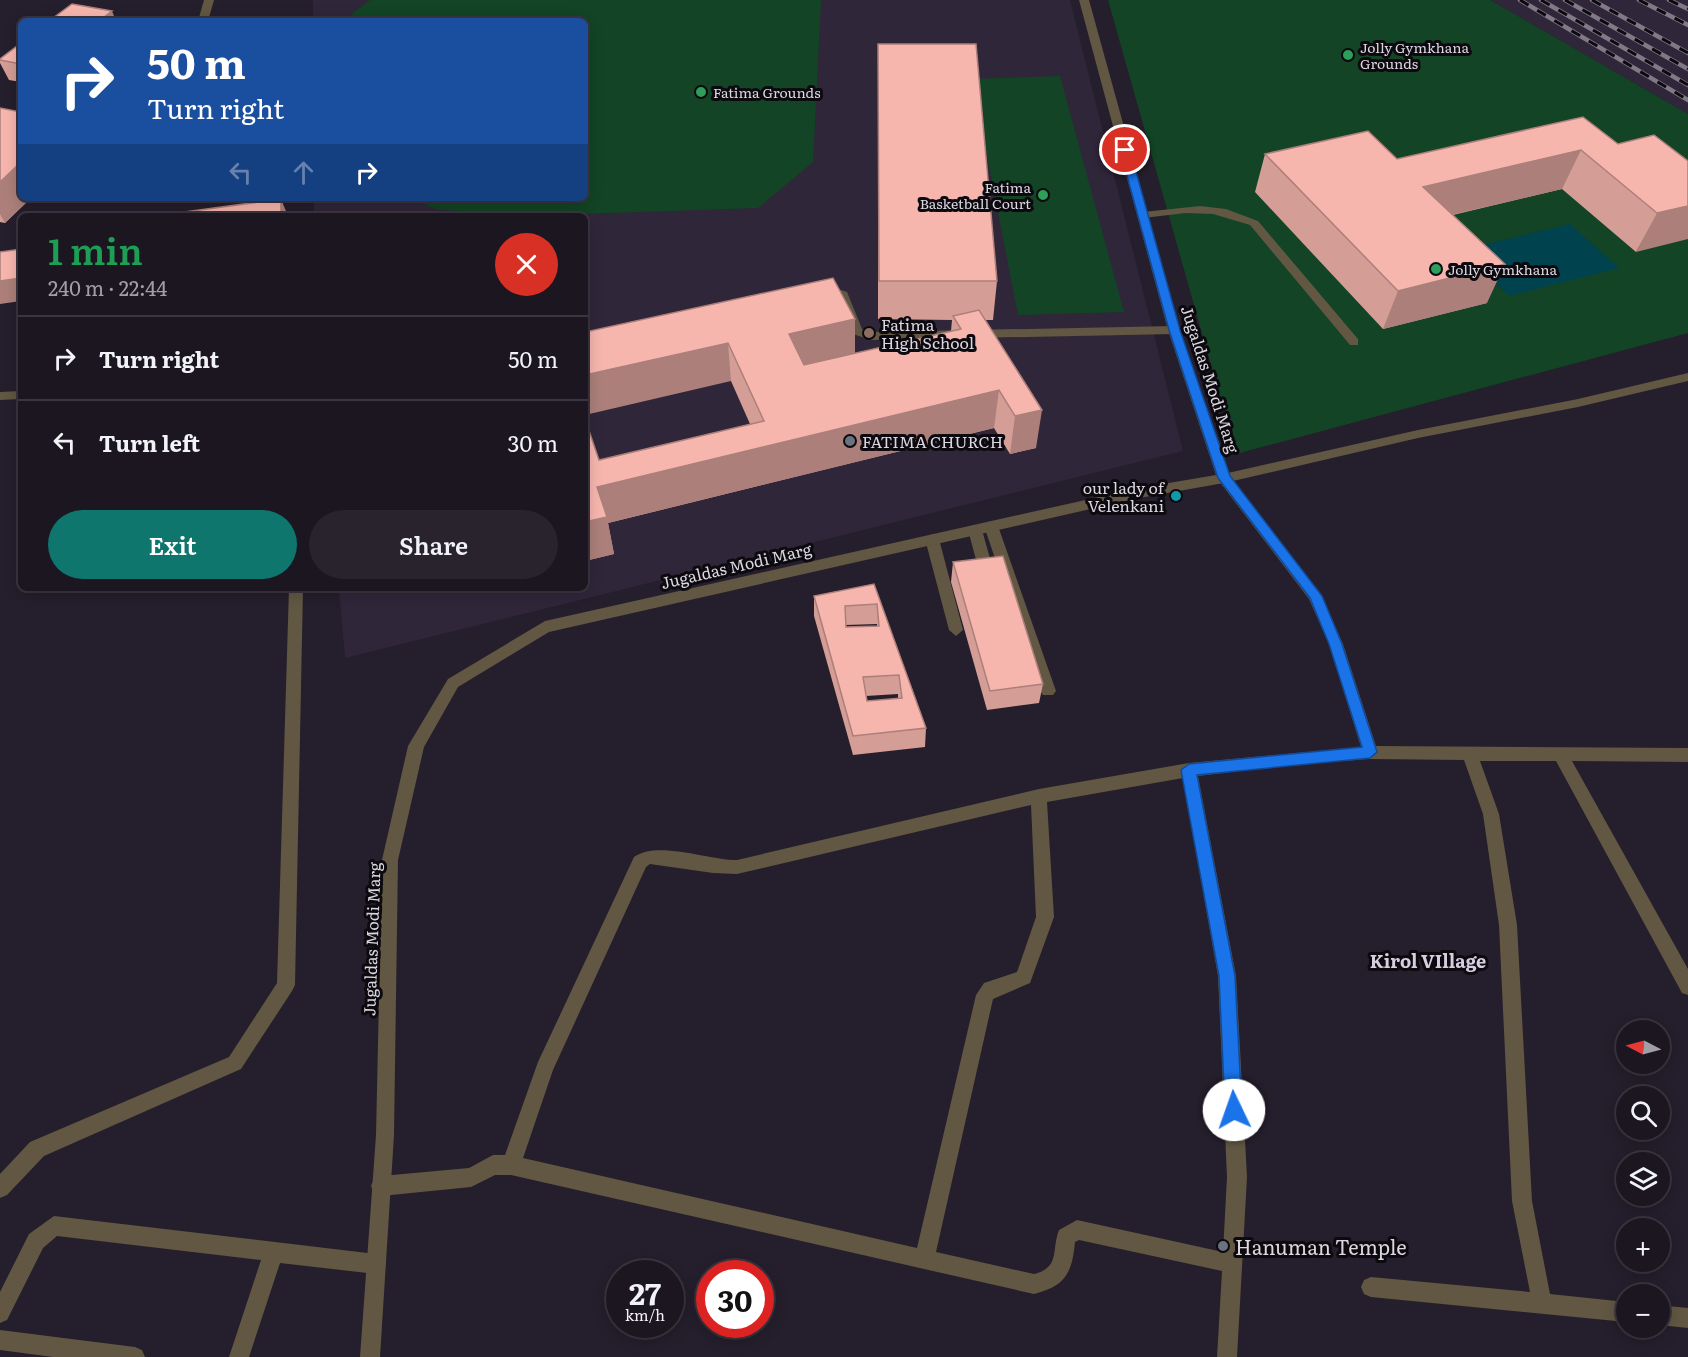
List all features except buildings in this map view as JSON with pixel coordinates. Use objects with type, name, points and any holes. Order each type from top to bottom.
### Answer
[{"type":"street","points":[[204,18],[210,0]]},
{"type":"street","name":"Jugaldas Modi Marg","points":[[370,1357],[381,1186],[390,860],[416,746],[453,683],[545,627],[1139,493],[1224,478],[1174,330],[1084,0]]},
{"type":"street","points":[[1143,215],[1206,208],[1234,213],[1254,223],[1354,342]]},
{"type":"street","points":[[813,290],[825,288],[843,295],[857,331],[871,336],[1174,330]]},
{"type":"street","points":[[1370,752],[1336,644],[1315,596],[1224,478],[1418,434],[1578,403],[1688,377]]},
{"type":"street","points":[[0,396],[18,395]]},
{"type":"street","points":[[991,526],[1048,692]]},
{"type":"street","points":[[953,577],[986,571],[975,530]]},
{"type":"street","points":[[932,539],[953,577],[956,630]]},
{"type":"street","points":[[0,1188],[37,1149],[235,1063],[286,985],[296,591]]},
{"type":"street","points":[[511,1165],[544,1068],[640,862],[646,857],[659,856],[715,868],[737,867],[905,825],[1040,796],[1189,770],[1370,752],[1688,755]]},
{"type":"street","points":[[1470,754],[1491,814],[1508,925],[1522,1202],[1542,1304]]},
{"type":"street","points":[[1560,754],[1688,987]]},
{"type":"street","points":[[1189,770],[1227,976],[1237,1177],[1234,1264],[1227,1357]]},
{"type":"street","points":[[924,1257],[986,995],[990,989],[1014,983],[1024,977],[1045,916],[1040,796]]},
{"type":"street","points":[[381,1186],[471,1177],[493,1165],[511,1165],[924,1257],[1034,1284],[1050,1280],[1063,1265],[1066,1237],[1077,1230],[1234,1264]]},
{"type":"street","points":[[0,1313],[36,1241],[54,1226],[376,1264]]},
{"type":"street","points":[[239,1357],[274,1252]]},
{"type":"street","points":[[1371,1287],[1616,1311]]},
{"type":"street","points":[[1670,1316],[1688,1318]]},
{"type":"street","points":[[0,1340],[135,1357]]},
{"type":"shaded area","name":"Fatima High School","points":[[313,0],[1070,0],[1183,451],[345,658],[339,591],[588,591],[588,213],[314,213],[314,201],[588,201],[588,18],[313,18]]},
{"type":"shaded area","points":[[1490,0],[1688,0],[1688,114],[1568,45]]},
{"type":"green space","name":"Fatima Grounds","points":[[370,0],[821,0],[813,162],[758,208],[588,214],[483,213],[435,209],[418,201],[588,201],[588,18],[352,18],[352,14]]},
{"type":"green space","name":"Jolly Gymkhana","points":[[1108,0],[1490,0],[1688,114],[1688,333],[1236,454]]},
{"type":"green space","name":"Fatima Basketball Court","points":[[1060,76],[1124,312],[1018,315],[972,79]]},
{"type":"water","points":[[1570,224],[1619,268],[1509,296],[1462,250]]},
{"type":"railway","points":[[1520,0],[1688,100]]},
{"type":"railway","points":[[1541,0],[1688,85]]},
{"type":"railway","points":[[1565,0],[1688,69]]},
{"type":"railway","points":[[1592,0],[1688,53]]},
{"type":"railway","points":[[1639,0],[1688,25]]},
{"type":"railway","points":[[1669,0],[1688,9]]},
{"type":"place","name":"Jolly Gymkhana Grounds","points":[[1348,55]]},
{"type":"place","name":"Fatima Grounds","points":[[701,92]]},
{"type":"place","name":"Fatima Basketball Court","points":[[1043,195]]},
{"type":"place","name":"Jolly Gymkhana","points":[[1436,269]]},
{"type":"place","name":"Fatima High School","points":[[869,333]]},
{"type":"place","name":"FATIMA CHURCH","points":[[850,441]]},
{"type":"place","name":"our lady of Velenkani","points":[[1176,496]]},
{"type":"place","name":"Hanuman Temple","points":[[1223,1246]]},
{"type":"district","name":"Kirol VIllage","points":[[1428,960]]},
{"type":"route","points":[[1125,150],[1174,330],[1224,478],[1315,596],[1336,644],[1370,752],[1189,770],[1227,976],[1234,1110]]}]
